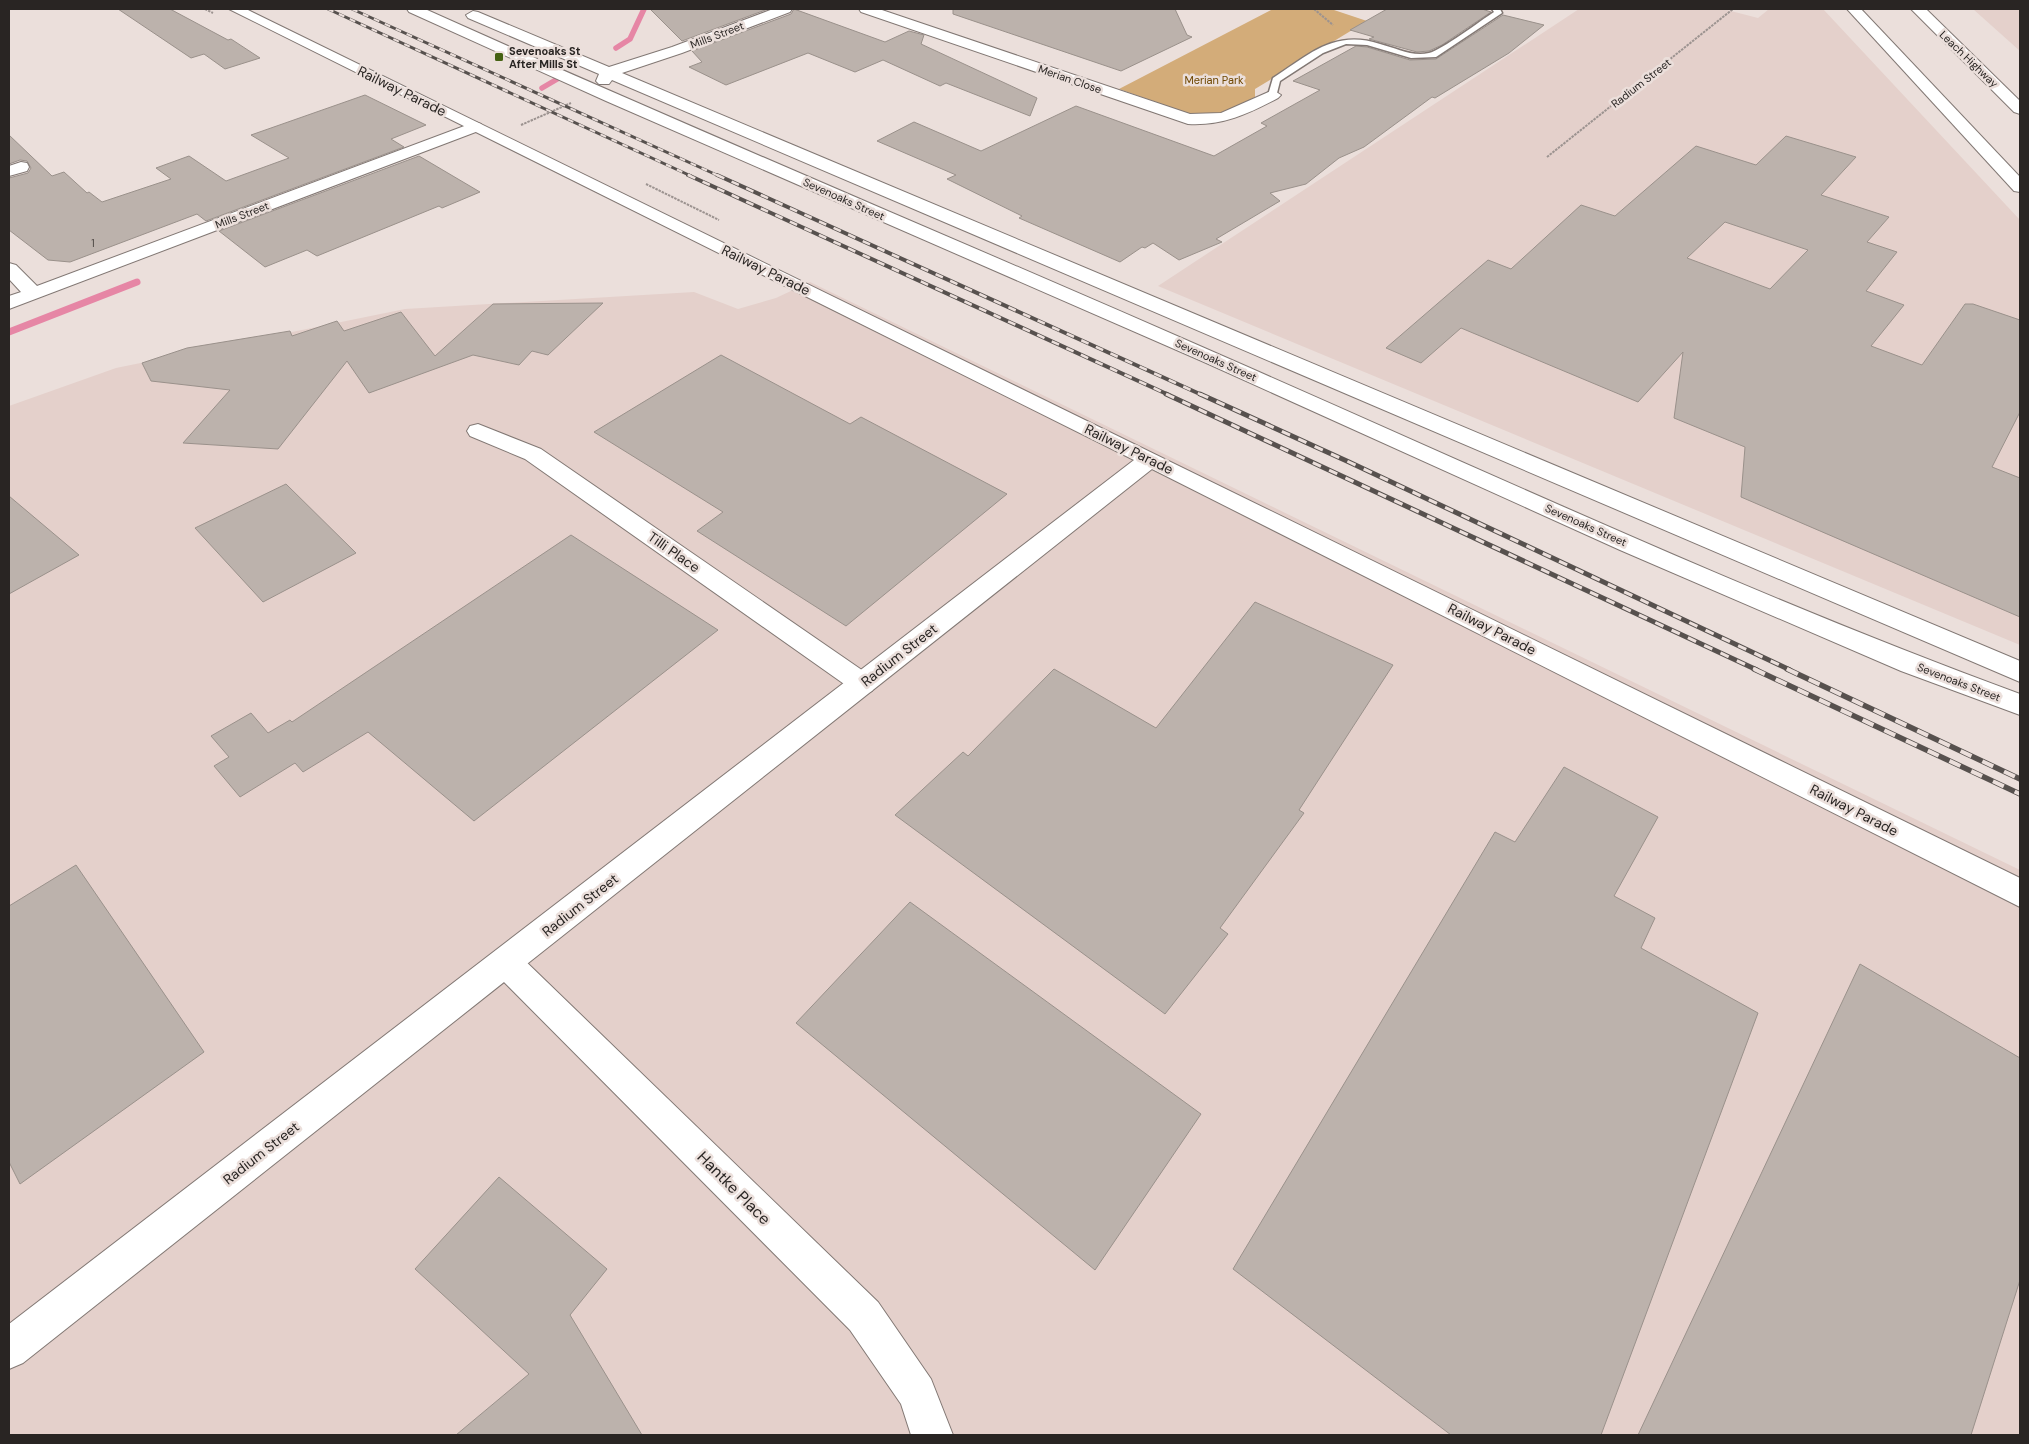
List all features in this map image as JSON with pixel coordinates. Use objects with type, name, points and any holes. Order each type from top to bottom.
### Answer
[{"type":"main road","name":"Railway Parade","points":[[236,9],[1150,459],[2020,893]]},
{"type":"main road","name":"Sevenoaks Street","points":[[414,9],[566,77],[608,84],[1211,326],[2020,672]]},
{"type":"main road","name":"Sevenoaks Street","points":[[459,9],[608,84],[1125,320],[1706,577],[1910,664],[2020,706]]},
{"type":"main road","name":"Mills Street","points":[[608,84],[666,59],[678,50],[785,9]]},
{"type":"main road","name":"Merian Close","points":[[866,9],[1188,119],[1205,121],[1226,118],[1273,95]]},
{"type":"main road","points":[[1855,9],[1901,57],[1951,100],[2020,168]]},
{"type":"main road","points":[[1855,9],[2020,187]]},
{"type":"main road","name":"Leach Highway","points":[[1918,9],[2020,109]]},
{"type":"main road","name":"Mills Street","points":[[9,303],[474,127]]},
{"type":"main road","points":[[9,269],[34,294]]},
{"type":"main road","points":[[1125,320],[1168,326],[1211,326]]},
{"type":"main road","points":[[1211,326],[1203,337],[1212,358]]},
{"type":"main road","name":"Tilli Place","points":[[478,431],[533,454],[863,684]]},
{"type":"main road","name":"Radium Street","points":[[9,1349],[1150,459]]},
{"type":"main road","name":"Hantke Place","points":[[506,963],[864,1316],[917,1393],[932,1435]]},
{"type":"lane","points":[[1273,95],[1276,80],[1336,42],[1361,41],[1410,56],[1423,57],[1433,55],[1498,13],[1496,9]]},
{"type":"path","points":[[1314,9],[1335,27],[1336,42]]},
{"type":"path","name":"Radium Street","points":[[1547,157],[1733,9]]},
{"type":"path","points":[[521,124],[608,84]]},
{"type":"shaded area","points":[[1579,9],[1723,9],[1758,18],[1769,9],[1823,9],[2020,220],[2020,645],[1158,286]]},
{"type":"shaded area","points":[[1973,9],[2020,9],[2020,51]]},
{"type":"shaded area","points":[[810,282],[2020,870],[2020,1435],[9,1435],[9,406],[116,368],[405,309],[694,292],[738,309],[776,298]]},
{"type":"green space","name":"Merian Park","points":[[1273,9],[1331,9],[1367,21],[1255,89],[1255,97],[1221,116],[1192,115],[1119,89]]},
{"type":"building","points":[[118,9],[170,9],[228,40],[231,39],[260,58],[225,69],[204,54],[191,58]]},
{"type":"building","points":[[650,9],[768,9],[682,41]]},
{"type":"building","points":[[794,9],[885,42],[909,31],[924,35],[921,44],[1037,98],[1030,116],[946,83],[940,86],[883,60],[855,72],[808,53],[726,85],[689,67],[702,62],[692,51],[791,14]]},
{"type":"building","points":[[953,9],[1175,9],[1187,35],[1192,37],[1121,71],[953,14]]},
{"type":"building","points":[[1387,9],[1482,9],[1491,12],[1442,45],[1429,51],[1417,52],[1369,39],[1374,37],[1350,30]]},
{"type":"building","points":[[1503,15],[1544,25],[1509,53],[1435,98],[1432,97],[1364,147],[1339,158],[1306,184],[1270,193],[1280,201],[1216,239],[1222,242],[1179,260],[1153,243],[1145,248],[1142,247],[1120,262],[1019,218],[1022,216],[947,179],[956,175],[877,141],[914,122],[981,151],[1076,106],[1214,156],[1267,126],[1261,123],[1320,90],[1293,81],[1356,46],[1367,47],[1410,60],[1436,59]]},
{"type":"building","points":[[365,95],[426,125],[391,139],[404,147],[206,221],[197,214],[70,262],[48,260],[9,230],[9,178],[28,173],[31,168],[27,161],[20,160],[9,164],[9,135],[52,176],[64,172],[87,193],[89,192],[102,202],[171,179],[156,168],[189,156],[226,181],[289,158],[251,135]]},
{"type":"building","points":[[1786,136],[1856,157],[1821,195],[1889,217],[1867,242],[1897,252],[1866,291],[1904,305],[1871,346],[1922,365],[1965,304],[1973,304],[2020,320],[2020,412],[1992,467],[2020,478],[2020,617],[1741,497],[1745,447],[1674,418],[1683,352],[1638,402],[1461,328],[1421,363],[1386,348],[1488,260],[1511,269],[1581,205],[1615,216],[1696,146],[1756,165]],"holes":[[[1725,222],[1808,250],[1770,289],[1687,258]]]},
{"type":"building","points":[[419,156],[480,192],[442,208],[439,206],[317,256],[307,250],[265,267],[219,231]]},
{"type":"building","points":[[603,303],[548,355],[532,351],[519,365],[473,355],[369,393],[347,361],[278,449],[183,443],[230,390],[151,381],[142,363],[187,348],[290,331],[292,336],[337,321],[344,331],[401,312],[435,356],[493,304]]},
{"type":"building","points":[[721,355],[850,424],[861,417],[1007,494],[846,626],[697,531],[723,512],[594,432]]},
{"type":"building","points":[[286,484],[356,553],[263,602],[195,528]]},
{"type":"building","points":[[9,496],[79,555],[9,594]]},
{"type":"building","points":[[571,535],[718,630],[474,821],[368,732],[303,772],[295,763],[240,797],[214,766],[229,757],[211,736],[251,713],[268,733],[290,720],[292,722]]},
{"type":"building","points":[[1255,602],[1393,665],[1299,810],[1304,813],[1220,928],[1228,934],[1165,1014],[895,815],[963,752],[968,756],[1054,669],[1156,728]]},
{"type":"building","points":[[1564,767],[1658,817],[1614,896],[1655,918],[1641,948],[1758,1013],[1601,1435],[1451,1435],[1233,1269],[1495,832],[1515,842]]},
{"type":"building","points":[[76,865],[204,1052],[20,1184],[9,1162],[9,906]]},
{"type":"building","points":[[910,902],[1201,1114],[1095,1270],[796,1023]]},
{"type":"building","points":[[1860,964],[2020,1058],[2020,1280],[1971,1435],[1638,1435]]},
{"type":"building","points":[[499,1177],[607,1269],[570,1315],[642,1435],[456,1435],[529,1374],[415,1269]]},
{"type":"waterway","points":[[616,48],[630,39],[644,9]]},
{"type":"waterway","points":[[542,88],[559,78]]},
{"type":"waterway","points":[[9,332],[137,282]]},
{"type":"railway","points":[[328,9],[691,176]]},
{"type":"railway","points":[[352,9],[719,176]]},
{"type":"railway","points":[[688,175],[1169,395]]},
{"type":"railway","points":[[717,175],[1202,395]]},
{"type":"railway","points":[[1166,394],[1757,670]]},
{"type":"railway","points":[[1200,394],[1349,462],[1790,670]]},
{"type":"railway","points":[[1754,669],[2020,794]]},
{"type":"railway","points":[[1787,669],[2020,779]]},
{"type":"place","name":"Sevenoaks St After Mills St","points":[[499,57]]}]
